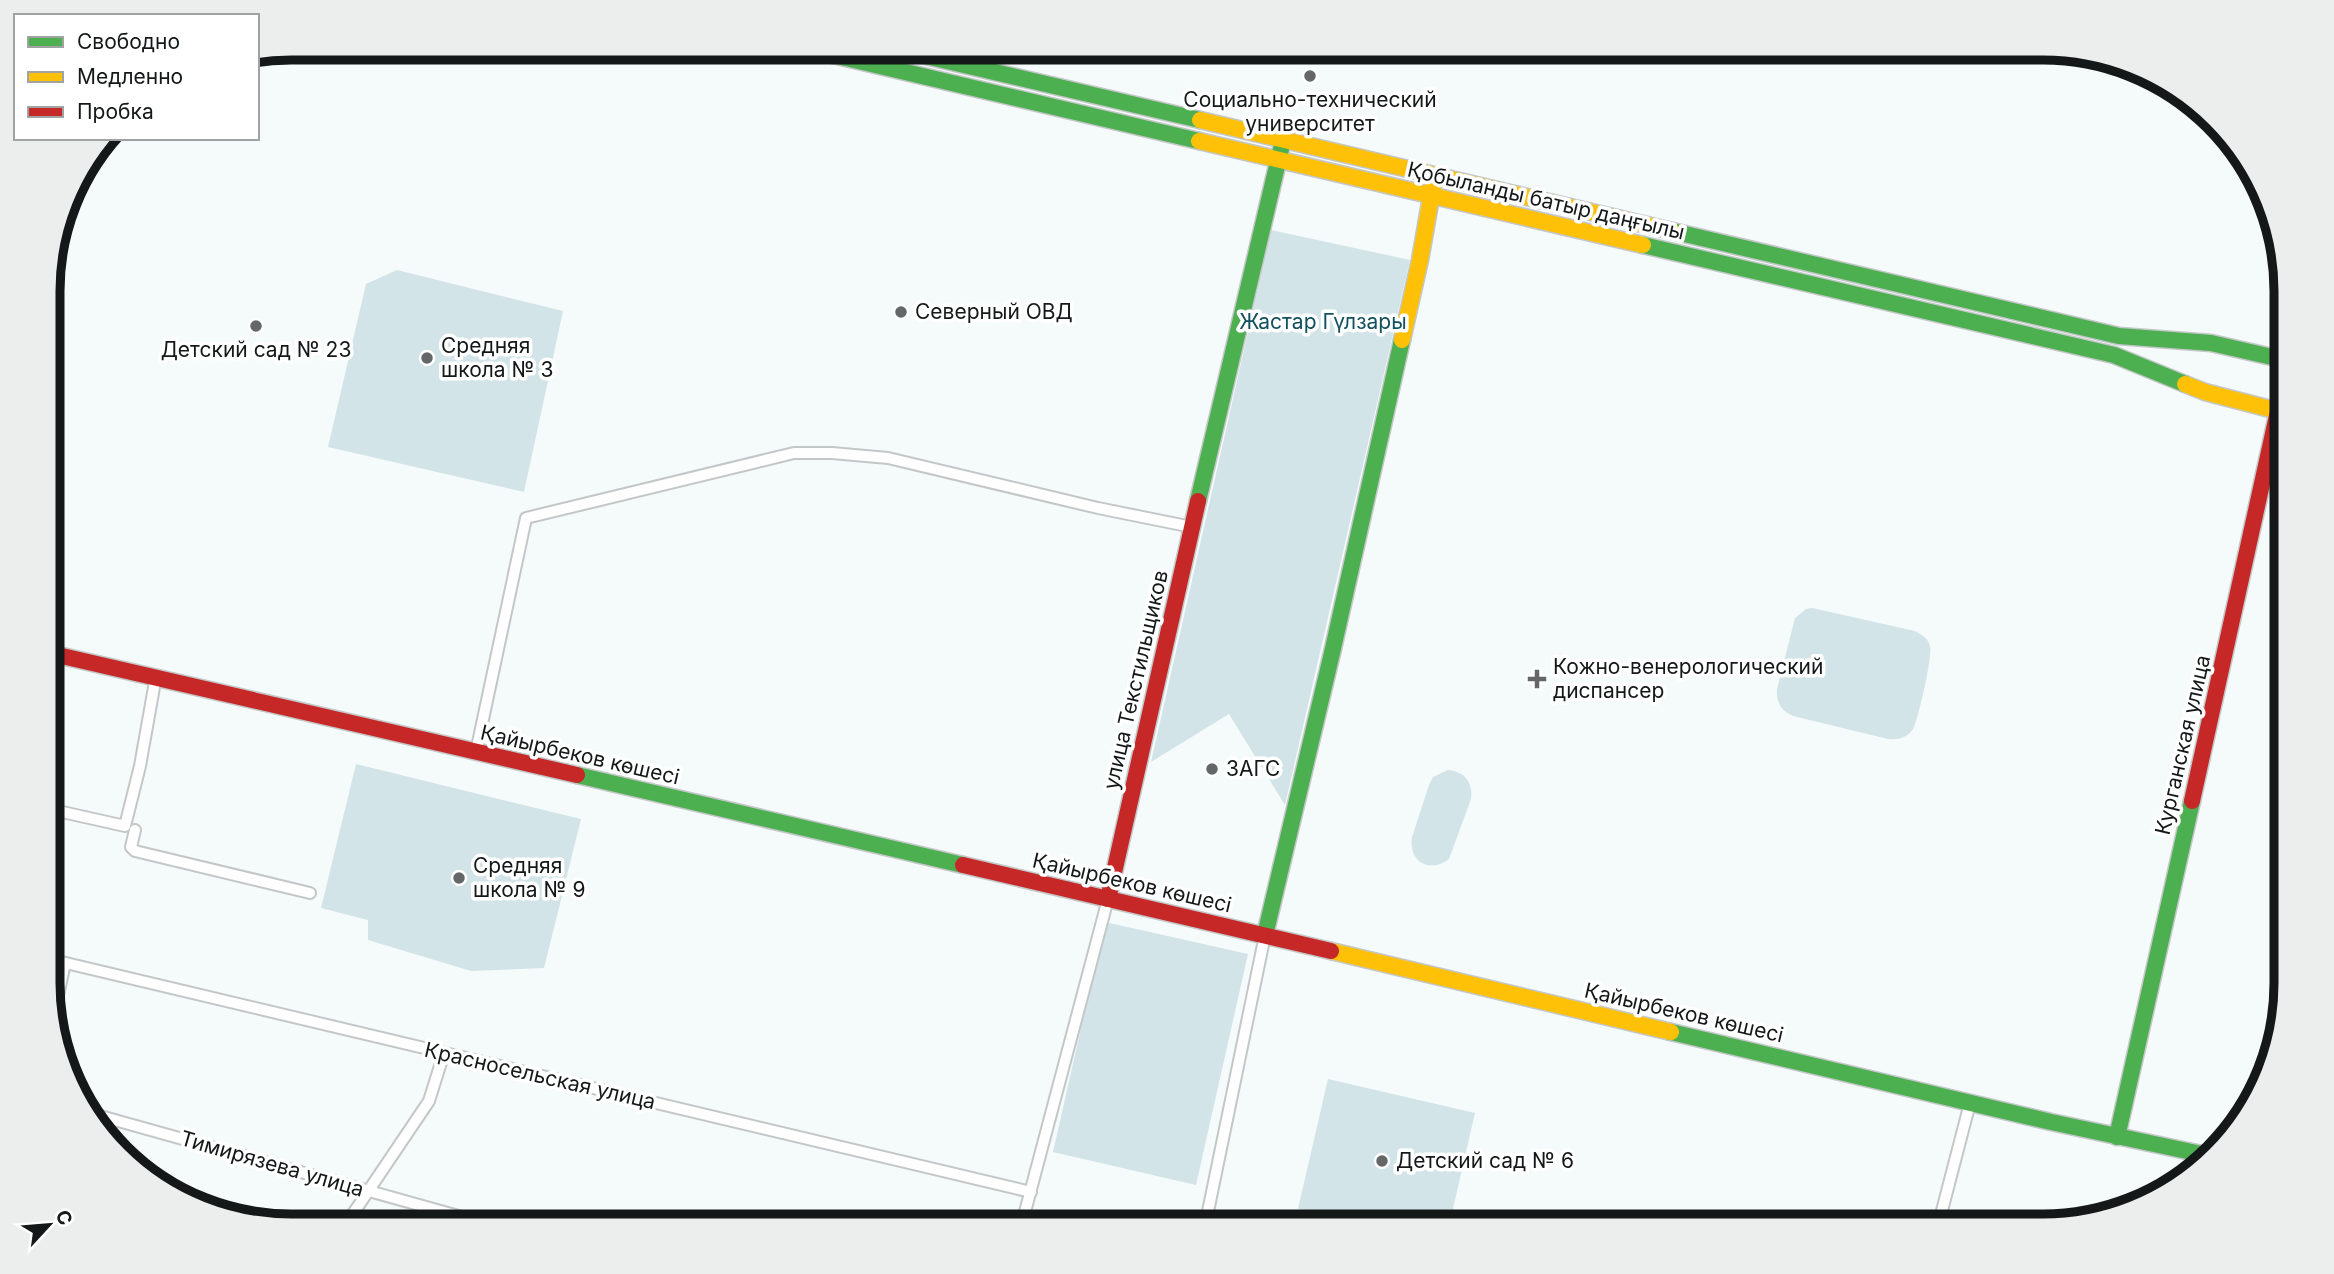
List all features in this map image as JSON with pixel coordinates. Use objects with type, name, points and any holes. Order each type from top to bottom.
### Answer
[{"type":"street","name":"Қобыланды батыр даңғылы","points":[[869,60],[1432,197],[2114,355],[2205,391],[2274,404]]},
{"type":"street","name":"Қобыланды батыр даңғылы","points":[[942,60],[2119,336],[2211,343],[2274,357]]},
{"type":"street","name":"улица Текстильщиков","points":[[1025,1214],[1108,899],[1283,140]]},
{"type":"street","points":[[1208,1214],[1265,935],[1332,653],[1420,260],[1434,176]]},
{"type":"street","name":"Курганская улица","points":[[2117,1137],[2274,436]]},
{"type":"street","points":[[477,752],[526,518],[794,453],[819,453],[888,458],[1098,508],[1192,527]]},
{"type":"street","name":"Қайырбеков көшесі","points":[[60,655],[1265,935],[1970,1103],[2199,1154]]},
{"type":"street","points":[[156,676],[130,828],[131,848],[310,893]]},
{"type":"street","points":[[60,812],[130,828]]},
{"type":"street","name":"Красносельская улица","points":[[60,962],[1031,1192]]},
{"type":"street","points":[[60,986],[65,963]]},
{"type":"street","points":[[352,1214],[429,1101],[444,1053]]},
{"type":"street","points":[[1941,1214],[1970,1103]]},
{"type":"street","name":"Тимирязева улица","points":[[101,1116],[451,1214]]},
{"type":"green space","name":"Жастар Гүлзары","points":[[1271,230],[1410,260],[1285,805],[1229,714],[1151,762]]},
{"type":"green space","points":[[397,270],[563,311],[524,492],[328,447],[366,284]]},
{"type":"green space","points":[[1812,608],[1915,631],[1928,641],[1930,652],[1924,688],[1913,729],[1908,734],[1899,739],[1888,739],[1793,716],[1782,709],[1777,698],[1777,689],[1795,618],[1806,609]]},
{"type":"green space","points":[[356,764],[581,819],[544,968],[471,971],[368,940],[368,920],[321,908]]},
{"type":"green space","points":[[1448,770],[1467,779],[1471,788],[1471,799],[1449,859],[1428,865],[1417,859],[1413,853],[1412,837],[1433,777]]},
{"type":"green space","points":[[1105,922],[1248,954],[1196,1185],[1053,1152]]},
{"type":"green space","points":[[1328,1079],[1475,1113],[1452,1214],[1320,1214],[1298,1209]]},
{"type":"traffic: fast","points":[[854,60],[1199,141]]},
{"type":"traffic: fast","points":[[943,60],[1200,120]]},
{"type":"traffic: fast","points":[[1198,501],[1281,149]]},
{"type":"traffic: fast","points":[[1672,231],[2119,336],[2211,343],[2274,357]]},
{"type":"traffic: fast","points":[[1643,245],[2114,355],[2185,384]]},
{"type":"traffic: fast","points":[[1265,935],[1402,340]]},
{"type":"traffic: fast","points":[[577,775],[963,865]]},
{"type":"traffic: fast","points":[[2117,1137],[2192,801]]},
{"type":"traffic: fast","points":[[1671,1032],[2051,1122],[2199,1154]]},
{"type":"traffic: slow","points":[[1200,120],[1672,231]]},
{"type":"traffic: slow","points":[[1199,141],[1643,245]]},
{"type":"traffic: slow","points":[[1402,340],[1433,186]]},
{"type":"traffic: slow","points":[[2185,384],[2274,410]]},
{"type":"traffic: slow","points":[[1331,951],[1671,1032]]},
{"type":"traffic: jam","points":[[2192,801],[2274,429]]},
{"type":"traffic: jam","points":[[1108,899],[1198,501]]},
{"type":"traffic: jam","points":[[60,656],[577,775]]},
{"type":"traffic: jam","points":[[963,865],[1331,951]]},
{"type":"place","name":"Социально-технический университет","points":[[1310,76]]},
{"type":"place","name":"Северный ОВД","points":[[901,312]]},
{"type":"place","name":"Детский сад № 23","points":[[256,326]]},
{"type":"place","name":"Средняя школа № 3","points":[[427,358]]},
{"type":"place","name":"Кожно-венерологический диспансер","points":[[1537,679]]},
{"type":"place","name":"ЗАГС","points":[[1212,769]]},
{"type":"place","name":"Средняя школа № 9","points":[[459,878]]},
{"type":"place","name":"Детский сад № 6","points":[[1382,1161]]}]
